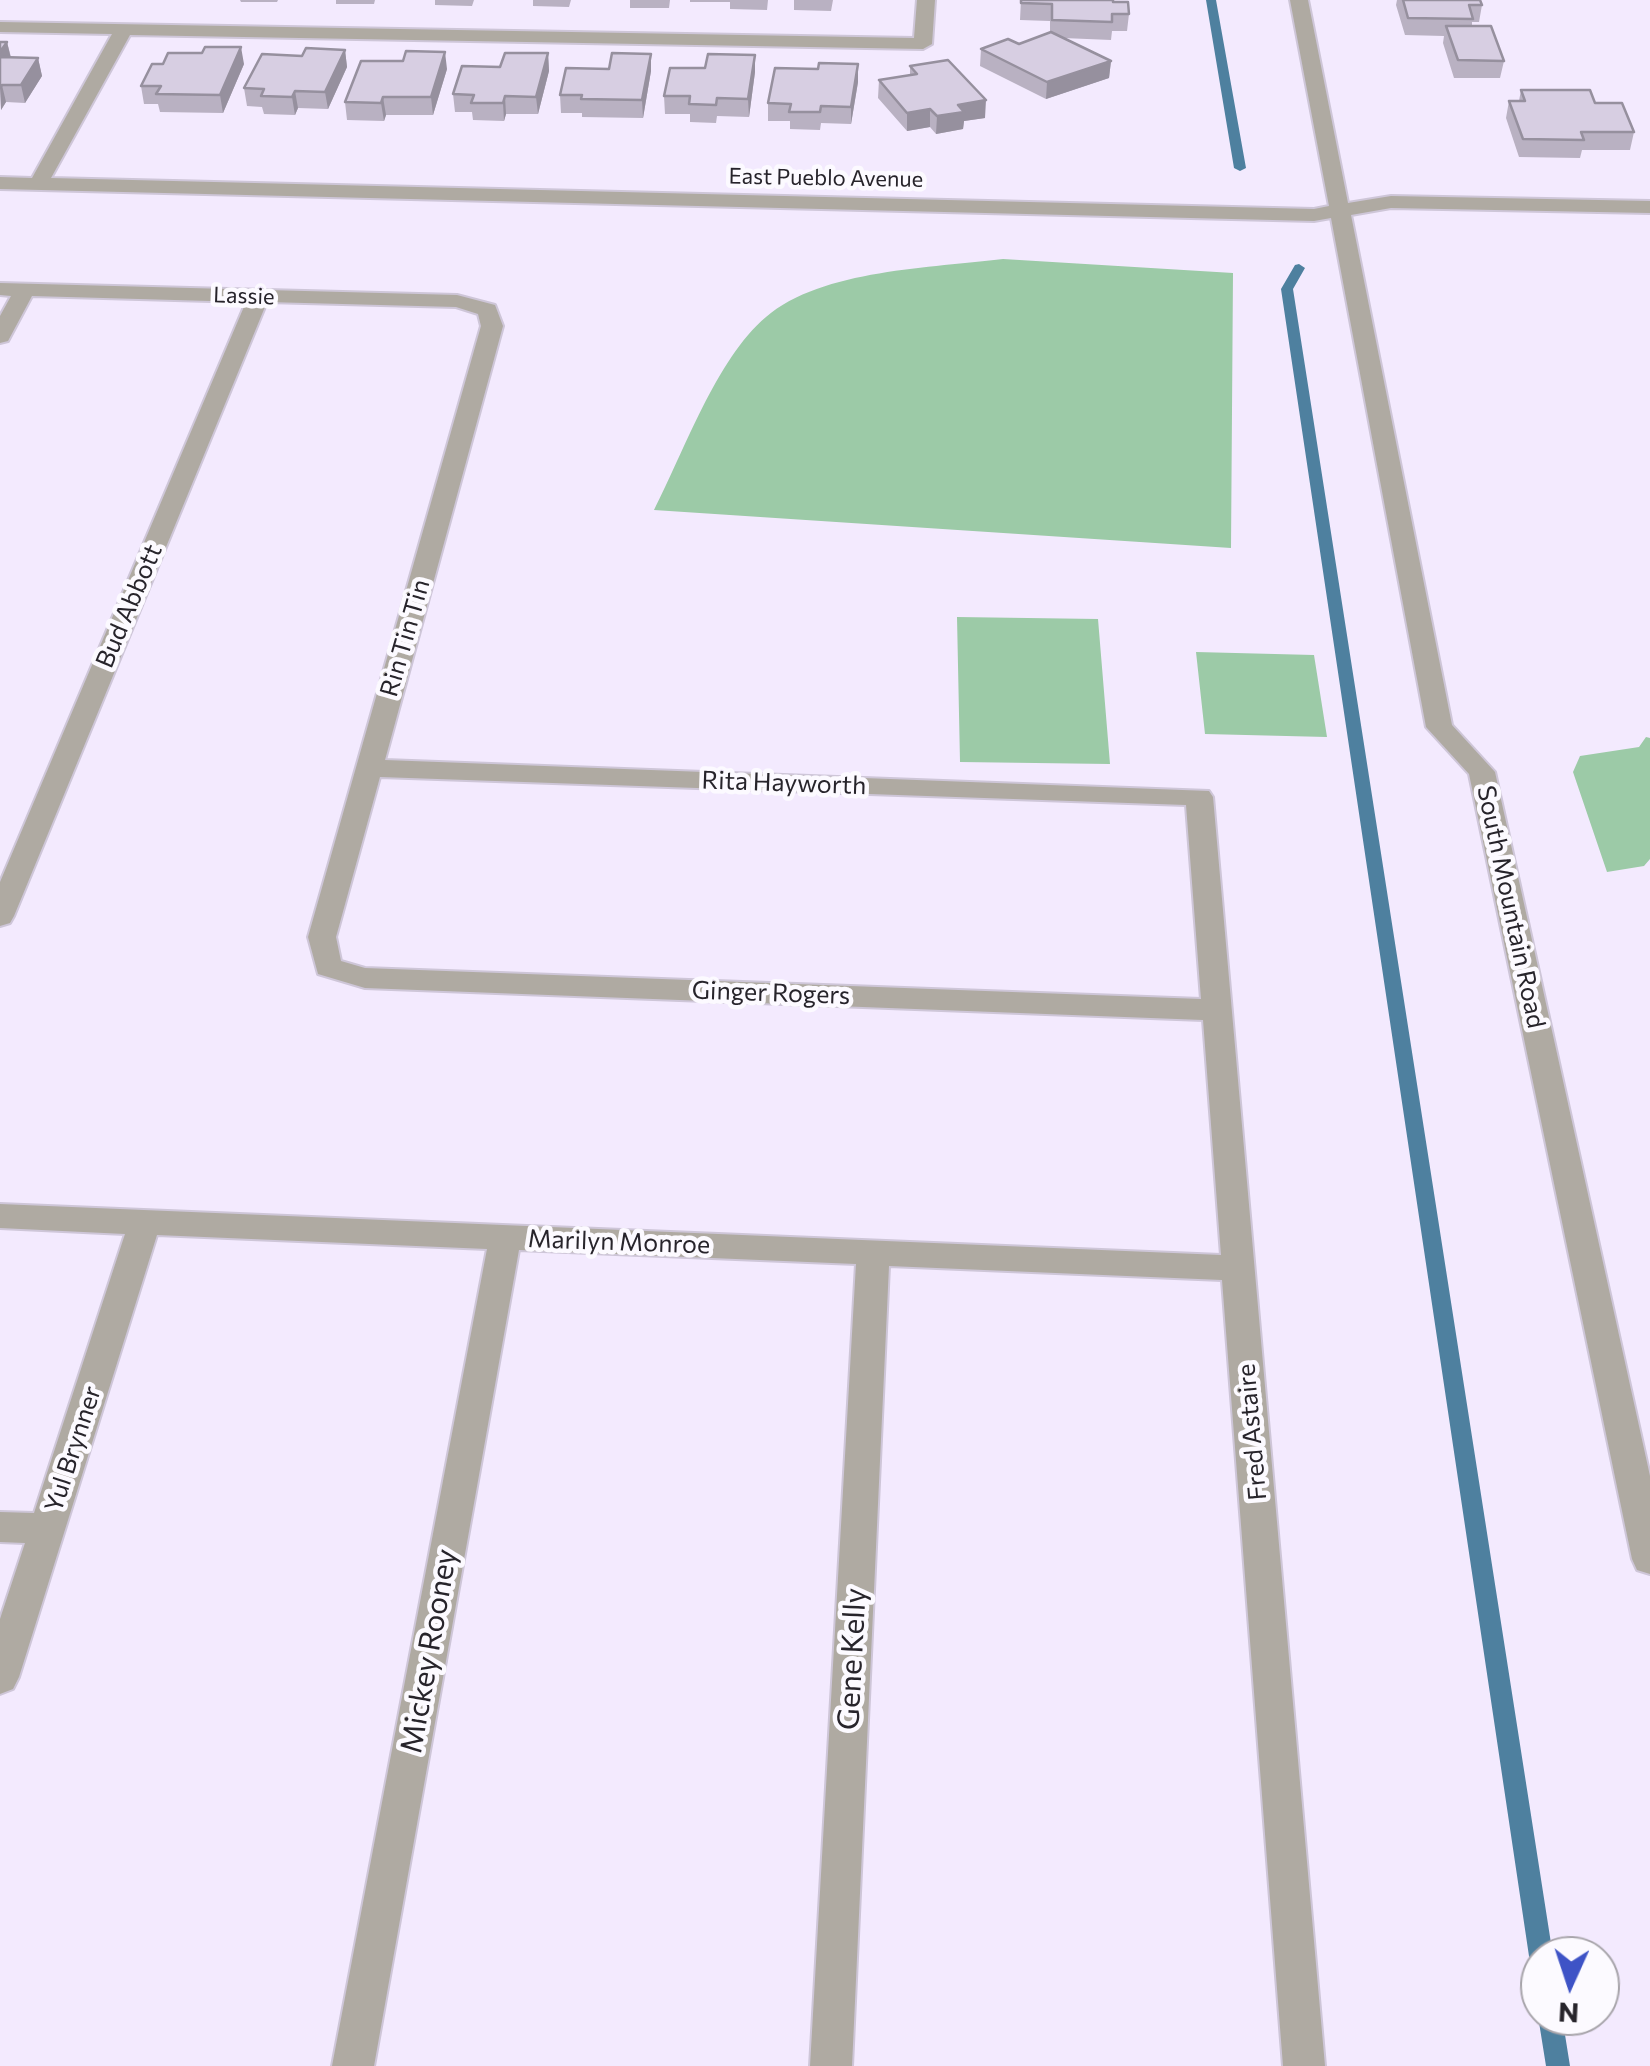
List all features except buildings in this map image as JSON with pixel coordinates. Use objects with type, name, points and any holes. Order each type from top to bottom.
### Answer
[{"type":"street","points":[[0,28],[923,44],[926,0]]},
{"type":"street","name":"South Mountain Road","points":[[1299,0],[1439,727],[1482,772],[1650,1559]]},
{"type":"street","points":[[38,184],[124,30]]},
{"type":"street","name":"East Pueblo Avenue","points":[[0,183],[1314,215],[1390,202],[1650,208]]},
{"type":"street","name":"Lassie","points":[[0,289],[458,301],[486,310]]},
{"type":"street","points":[[0,336],[25,290]]},
{"type":"street","name":"Bud Abbott","points":[[0,916],[259,296]]},
{"type":"street","name":"Rin Tin Tin","points":[[328,967],[322,937],[492,326],[486,310]]},
{"type":"street","name":"Rita Hayworth","points":[[369,768],[1199,797]]},
{"type":"street","name":"Fred Astaire","points":[[1199,797],[1304,2066]]},
{"type":"street","name":"Ginger Rogers","points":[[328,967],[365,978],[1216,1010]]},
{"type":"street","name":"Marilyn Monroe","points":[[0,1216],[1239,1268]]},
{"type":"street","name":"Yul Brynner","points":[[0,1677],[146,1222]]},
{"type":"street","name":"Mickey Rooney","points":[[353,2066],[505,1237]]},
{"type":"street","name":"Gene Kelly","points":[[831,2066],[873,1252]]},
{"type":"street","points":[[0,1527],[47,1529]]},
{"type":"green space","points":[[1003,259],[1233,273],[1231,548],[654,510],[716,381],[748,335],[766,317],[789,301],[847,280]]},
{"type":"green space","points":[[957,617],[1098,619],[1110,764],[960,762]]},
{"type":"green space","points":[[1196,652],[1314,655],[1327,737],[1205,734]]},
{"type":"green space","points":[[1646,737],[1650,738],[1650,859],[1644,866],[1607,872],[1573,772],[1580,756],[1639,747]]},
{"type":"waterway","points":[[1211,0],[1240,168]]},
{"type":"waterway","points":[[1299,268],[1287,289],[1538,1936]]},
{"type":"waterway","points":[[1553,2036],[1558,2066]]}]
